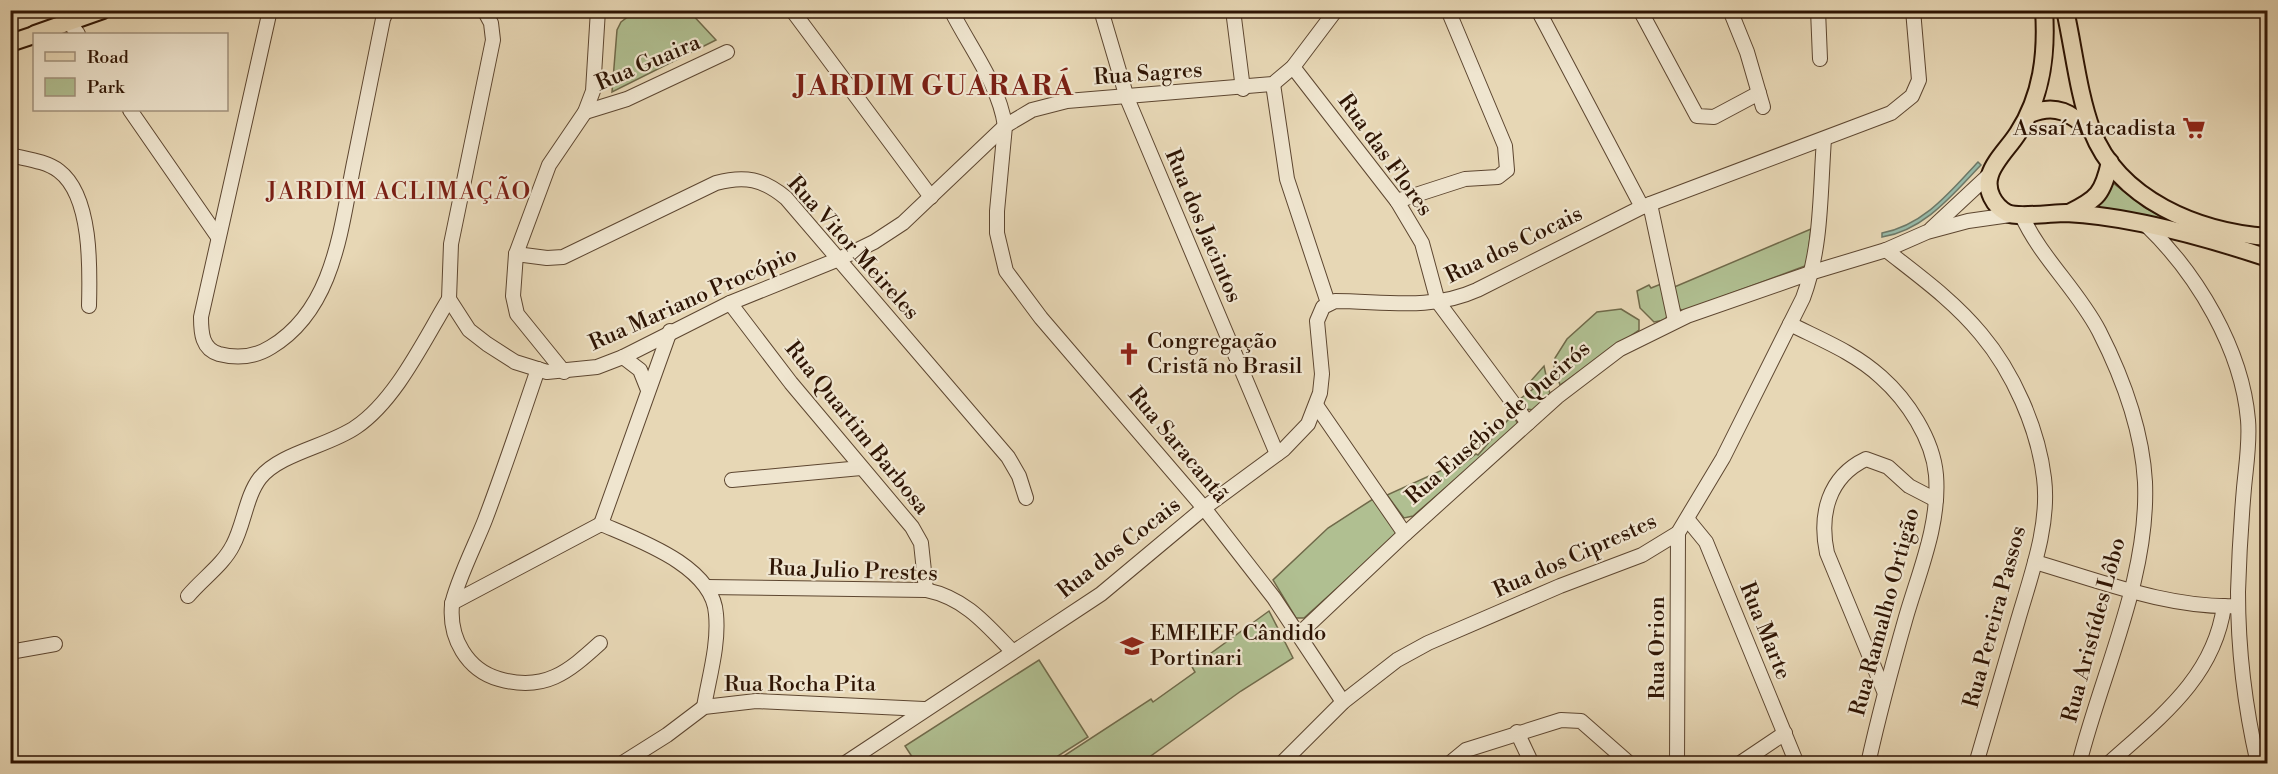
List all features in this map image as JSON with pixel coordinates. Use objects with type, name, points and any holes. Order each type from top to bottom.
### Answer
[{"type":"main road","points":[[46,33],[74,28],[103,10]]},
{"type":"main road","points":[[2015,215],[1992,199],[1989,192],[1990,174],[2030,114],[2043,66],[2044,10]]},
{"type":"main road","points":[[2065,10],[2093,132],[2110,162],[2145,197],[2179,216],[2239,233],[2268,237]]},
{"type":"main road","points":[[10,43],[33,36]]},
{"type":"main road","points":[[2030,114],[2046,108],[2061,109],[2093,132]]},
{"type":"main road","points":[[2069,213],[2089,204],[2100,193],[2110,162]]},
{"type":"main road","name":"Rua Eusébio de Queirós","points":[[2015,215],[2069,213],[2147,226],[2199,237],[2268,258]]},
{"type":"street","points":[[270,10],[201,317],[201,332],[205,344],[214,352],[232,358],[265,350],[285,339],[304,319],[318,298],[329,274],[383,19],[387,10]]},
{"type":"street","points":[[188,596],[233,545],[259,479],[269,469],[327,443],[356,427],[378,410],[396,385],[448,299],[452,244],[493,40],[491,23],[484,10]]},
{"type":"street","points":[[792,10],[931,197]]},
{"type":"street","name":"Rua Saracantã","points":[[951,10],[996,92],[1005,126],[997,222],[1000,252],[1006,271],[1029,304],[1204,508],[1274,598],[1343,702]]},
{"type":"street","name":"Rua dos Jacintos","points":[[1101,10],[1126,98],[1277,454]]},
{"type":"street","points":[[1233,10],[1243,88]]},
{"type":"street","points":[[1328,303],[1287,179],[1273,84],[1293,67],[1336,10]]},
{"type":"street","points":[[1397,201],[1465,179],[1498,177],[1507,170],[1505,146],[1448,10]]},
{"type":"street","points":[[1538,10],[1646,206],[1675,321]]},
{"type":"street","points":[[1640,10],[1698,116],[1714,117],[1759,93]]},
{"type":"street","points":[[1730,10],[1747,52],[1763,107]]},
{"type":"street","points":[[1818,10],[1820,59]]},
{"type":"street","name":"Rua dos Cocais","points":[[844,764],[1101,594],[1204,508],[1277,454],[1308,424],[1317,405],[1322,374],[1317,321],[1319,312],[1328,303],[1438,302],[1477,290],[1646,206],[1892,113],[1917,90],[1919,68],[1913,10]]},
{"type":"street","points":[[564,372],[517,314],[513,296],[516,254],[549,165],[585,112],[593,91],[599,11]]},
{"type":"street","name":"Rua Guaira","points":[[585,112],[627,99],[727,52]]},
{"type":"street","name":"Rua das Flores","points":[[1293,67],[1397,201],[1422,243],[1438,302],[1528,423]]},
{"type":"street","name":"Rua Sagres","points":[[839,259],[887,235],[931,197],[1005,126],[1032,110],[1048,105],[1273,84]]},
{"type":"street","points":[[131,111],[218,237]]},
{"type":"street","name":"Rua dos Ciprestes","points":[[1281,764],[1343,702],[1397,660],[1428,643],[1560,586],[1642,555],[1678,533],[1688,520],[1723,458],[1790,324],[1813,272],[1818,247],[1824,139]]},
{"type":"street","points":[[10,155],[51,166],[67,178],[78,199],[90,258],[89,306]]},
{"type":"street","name":"Rua Eusébio de Queirós","points":[[1927,232],[1990,174]]},
{"type":"street","name":"Rua Vitor Meireles","points":[[516,254],[547,258],[563,257],[716,183],[753,178],[776,190],[839,259],[1008,457],[1019,476],[1026,498]]},
{"type":"street","name":"Rua Eusébio de Queirós","points":[[1298,635],[1528,423],[1607,358],[1675,321],[1813,272],[1886,250],[1927,232],[1968,221],[2015,215]]},
{"type":"street","name":"Rua Aristídes Lôbo","points":[[2015,215],[2075,293],[2098,330],[2132,411],[2142,461],[2144,513],[2130,590],[2079,764]]},
{"type":"street","points":[[2147,226],[2172,250],[2209,305],[2225,339],[2243,393],[2248,437],[2240,535],[2238,606],[2242,662],[2258,764]]},
{"type":"street","name":"Rua Pereira Passos","points":[[1886,250],[1932,286],[1975,327],[1992,349],[2025,408],[2039,449],[2044,479],[2044,516],[2035,562],[1976,764]]},
{"type":"street","name":"Rua Mariano Procópio","points":[[448,299],[469,330],[515,362],[538,369],[564,372],[597,367],[623,357],[670,331],[730,303],[839,259]]},
{"type":"street","name":"Rua Quartim Barbosa","points":[[730,303],[861,468],[912,527],[921,543],[926,590]]},
{"type":"street","name":"Rua Ramalho Ortigão","points":[[1790,324],[1860,359],[1899,396],[1930,450],[1936,475],[1936,500],[1932,529],[1884,691],[1868,764]]},
{"type":"street","points":[[452,603],[601,524],[670,331]]},
{"type":"street","points":[[623,357],[640,370],[648,390]]},
{"type":"street","points":[[538,369],[486,519],[452,603],[454,636],[461,650],[481,671],[497,678],[531,683],[567,673],[600,643]]},
{"type":"street","points":[[1317,405],[1405,534]]},
{"type":"street","points":[[1884,691],[1827,553],[1822,533],[1823,513],[1844,474],[1866,459],[1888,467],[1909,486],[1936,500]]},
{"type":"street","points":[[732,480],[861,468]]},
{"type":"street","name":"Rua Marte","points":[[1688,520],[1706,542],[1797,764]]},
{"type":"street","points":[[601,524],[675,559],[706,586],[716,613],[704,707]]},
{"type":"street","name":"Rua Orion","points":[[1677,764],[1678,533]]},
{"type":"street","points":[[2035,562],[2130,590],[2207,607],[2238,606]]},
{"type":"street","name":"Rua Julio Prestes","points":[[706,586],[926,590],[962,602],[977,614],[1012,651]]},
{"type":"street","points":[[2108,764],[2156,720],[2201,673],[2210,658],[2221,626],[2224,606]]},
{"type":"street","points":[[10,652],[55,644]]},
{"type":"street","name":"Rua Rocha Pita","points":[[621,764],[667,735],[704,707],[756,701],[924,709]]},
{"type":"street","points":[[1449,764],[1466,750],[1517,732],[1561,720],[1581,721],[1630,764]]},
{"type":"street","points":[[1517,732],[1532,764]]},
{"type":"street","points":[[1739,764],[1785,733]]},
{"type":"green space","points":[[637,10],[689,11],[716,40],[612,92],[617,30],[621,22]]},
{"type":"green space","points":[[2113,183],[2144,207],[2173,222],[2267,244],[2267,252],[2096,208]]},
{"type":"green space","points":[[1811,229],[1805,266],[1683,311],[1678,308],[1672,288]]},
{"type":"green space","points":[[1661,284],[1668,314],[1665,320],[1654,322],[1640,308],[1637,291],[1649,285],[1651,288]]},
{"type":"green space","points":[[1621,309],[1639,320],[1639,330],[1560,385],[1554,366],[1555,358],[1567,339],[1597,312]]},
{"type":"green space","points":[[1544,366],[1550,394],[1534,410],[1526,409],[1520,399],[1533,389],[1529,383]]},
{"type":"green space","points":[[1513,414],[1518,425],[1413,516],[1404,518],[1387,495],[1451,466],[1457,469],[1476,454],[1478,455]]},
{"type":"green space","points":[[1373,499],[1398,533],[1304,618],[1296,618],[1273,580],[1328,528]]},
{"type":"green space","points":[[1269,611],[1293,658],[1241,691],[1141,763],[1053,763],[1151,699],[1153,702],[1195,672],[1192,667]]},
{"type":"green space","points":[[1039,660],[1088,737],[1047,763],[916,763],[905,746]]},
{"type":"shaded area","points":[[1978,162],[1981,165],[1949,199],[1925,219],[1912,227],[1882,237],[1882,233],[1911,223],[1935,206]]},
{"type":"waterway","points":[[2093,764],[2099,759]]},
{"type":"place","name":"Assaí Atacadista","points":[[2194,128]]},
{"type":"place","name":"Congregação Cristã no Brasil","points":[[1129,354]]},
{"type":"place","name":"EMEIEF Cândido Portinari","points":[[1132,646]]},
{"type":"district","name":"JARDIM GUARARÁ","points":[[935,86]]},
{"type":"district","name":"JARDIM ACLIMAÇÃO","points":[[399,192]]}]
